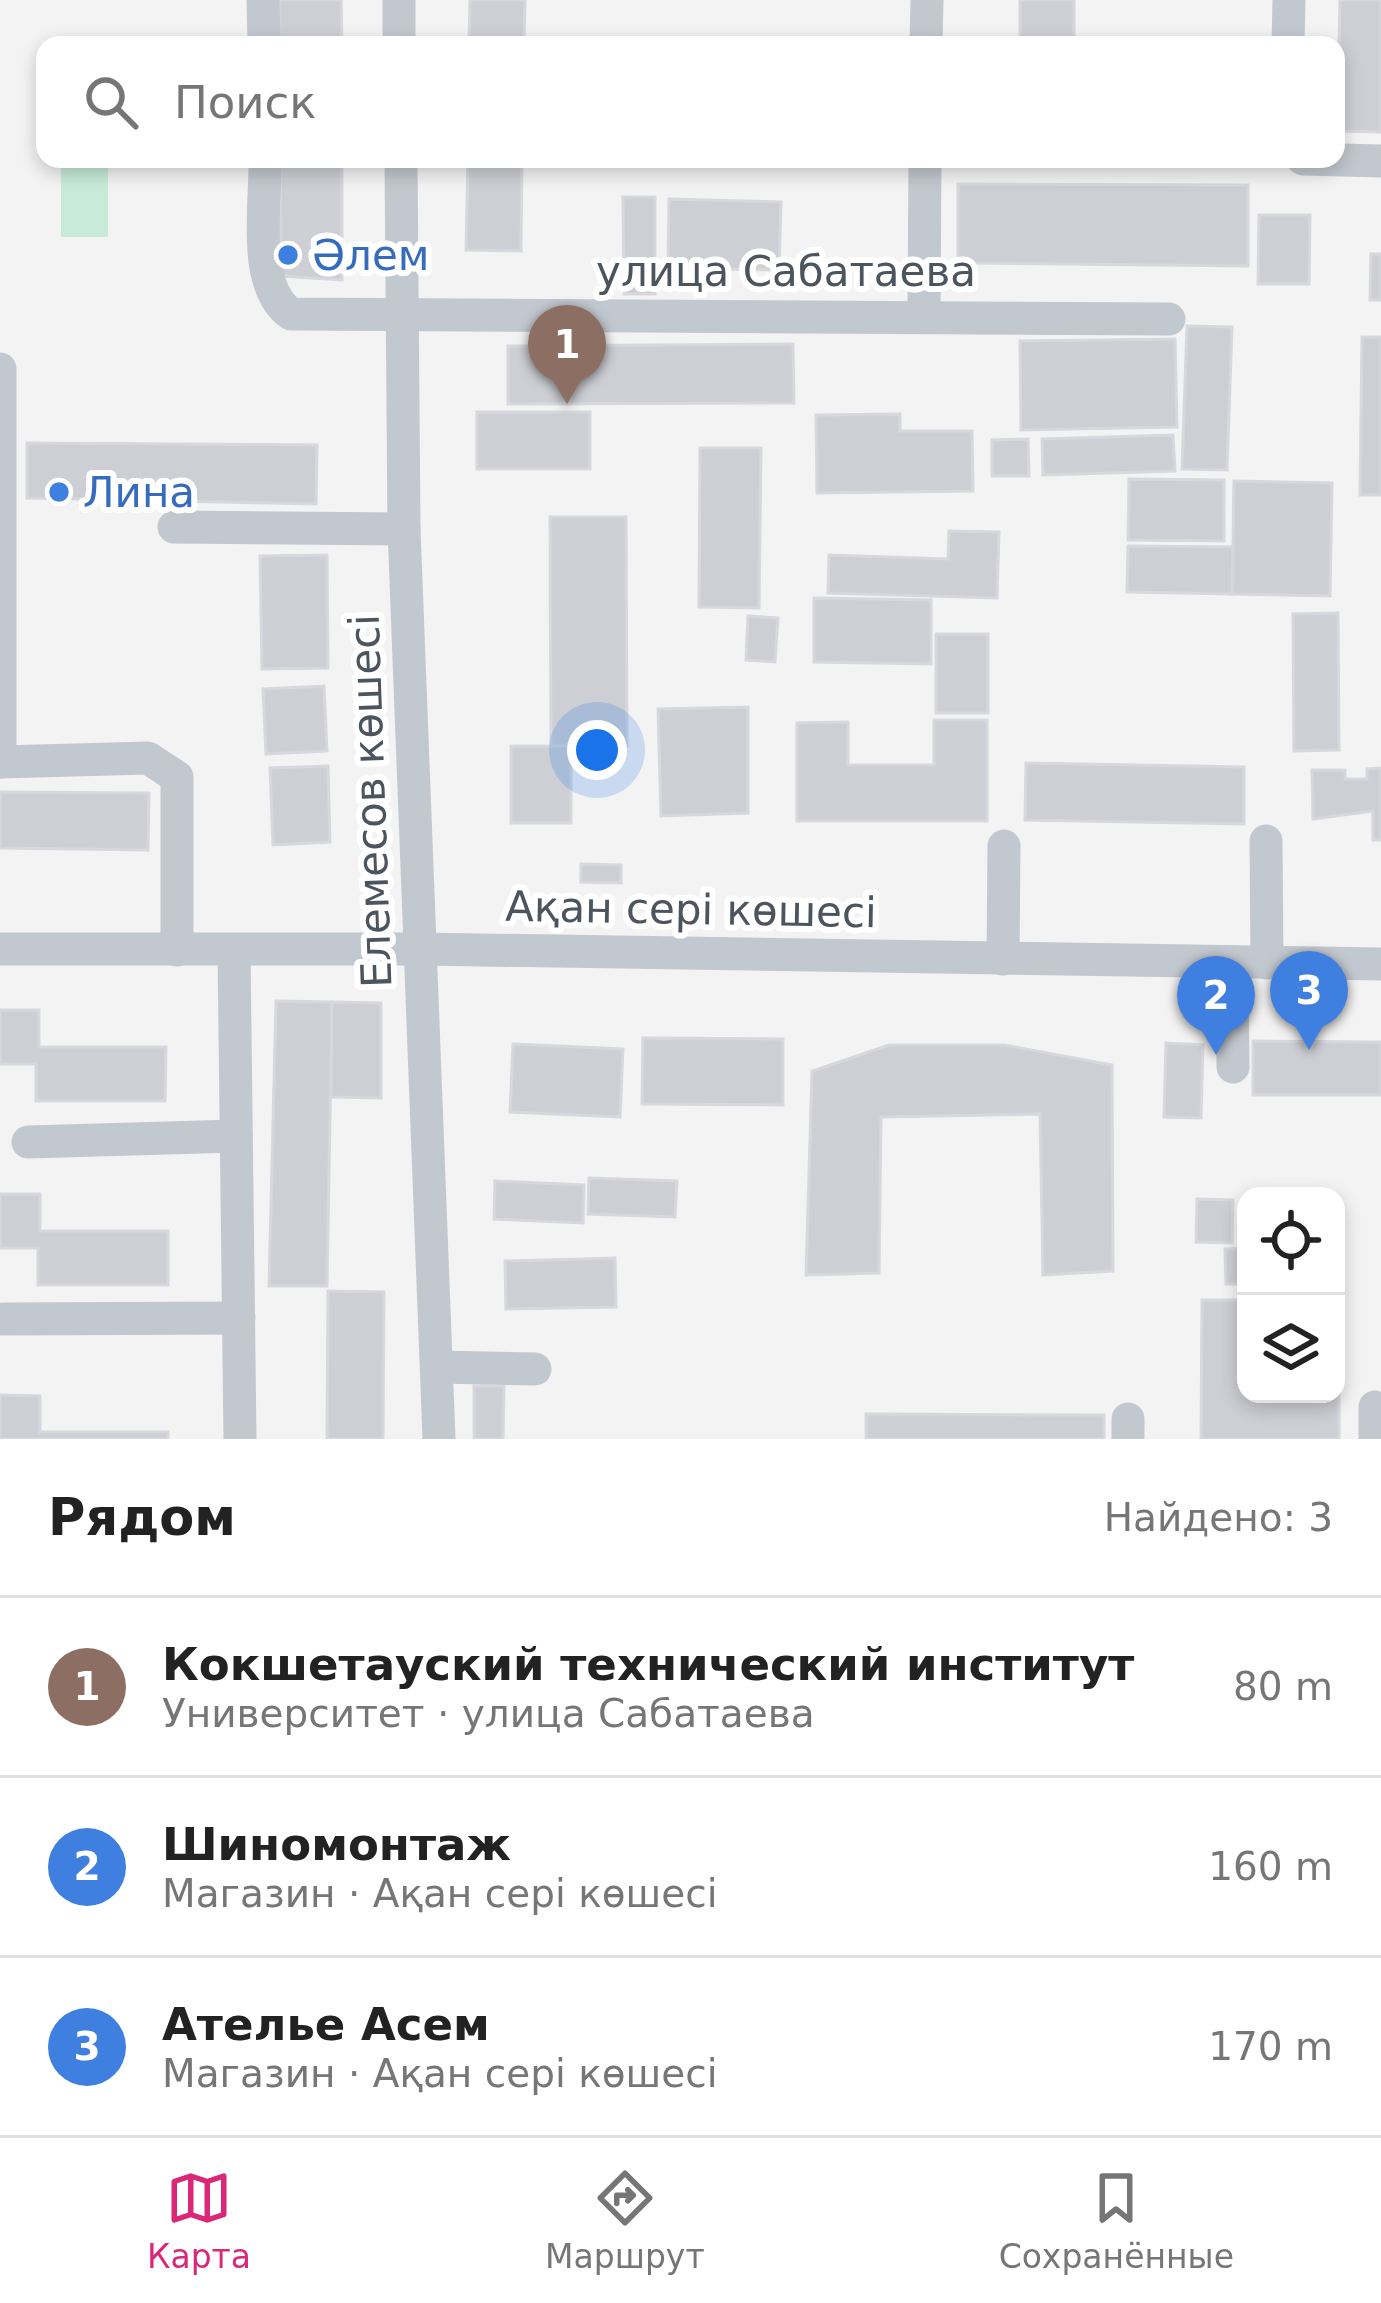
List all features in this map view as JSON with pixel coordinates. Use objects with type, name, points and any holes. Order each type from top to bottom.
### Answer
[{"type":"street","points":[[263,0],[264,36]]},
{"type":"street","points":[[399,0],[399,36]]},
{"type":"street","points":[[926,36],[927,0]]},
{"type":"street","points":[[1288,36],[1289,0]]},
{"type":"street","points":[[1345,160],[1381,160]]},
{"type":"street","name":"улица Сабатаева","points":[[266,168],[267,280],[274,303],[291,314],[924,314],[1169,319]]},
{"type":"street","name":"Елемесов көшесі","points":[[401,168],[404,529],[439,1439]]},
{"type":"street","points":[[924,314],[925,168]]},
{"type":"street","points":[[0,369],[0,762],[148,758],[166,765],[176,777],[177,950]]},
{"type":"street","points":[[174,527],[404,529]]},
{"type":"street","points":[[1266,841],[1267,963]]},
{"type":"street","points":[[1003,959],[1004,846]]},
{"type":"street","name":"Ақан сері көшесі","points":[[0,949],[1381,964]]},
{"type":"street","points":[[234,950],[240,1439]]},
{"type":"street","points":[[1232,963],[1233,1067]]},
{"type":"street","points":[[28,1142],[236,1136]]},
{"type":"street","points":[[3,1319],[239,1318]]},
{"type":"street","points":[[438,1367],[535,1369]]},
{"type":"green space","points":[[61,168],[108,168],[108,237],[61,237]]},
{"type":"building","points":[[279,0],[341,0],[342,36],[279,36]]},
{"type":"building","points":[[470,0],[525,0],[524,36],[469,36]]},
{"type":"building","points":[[1020,0],[1074,0],[1074,36],[1020,36]]},
{"type":"building","points":[[1340,0],[1381,0],[1381,132],[1345,131],[1345,36],[1339,36]]},
{"type":"building","points":[[280,168],[342,168],[342,280],[281,276]]},
{"type":"building","points":[[468,168],[522,168],[521,251],[466,250]]},
{"type":"building","points":[[958,184],[1248,185],[1248,266],[958,263]]},
{"type":"building","points":[[623,197],[655,197],[655,294],[624,294]]},
{"type":"building","points":[[669,199],[781,202],[779,270],[668,268]]},
{"type":"building","points":[[1259,215],[1310,215],[1309,284],[1258,284]]},
{"type":"building","points":[[1371,254],[1381,254],[1381,300],[1370,300]]},
{"type":"building","points":[[1187,326],[1232,327],[1227,470],[1182,469]]},
{"type":"building","points":[[1362,337],[1381,337],[1381,495],[1360,495]]},
{"type":"building","points":[[1175,339],[1177,427],[1021,430],[1020,341]]},
{"type":"building","points":[[793,344],[794,403],[508,404],[508,346]]},
{"type":"building","points":[[477,412],[590,412],[590,469],[477,469]]},
{"type":"building","points":[[900,414],[900,431],[972,431],[973,491],[817,493],[816,415]]},
{"type":"building","points":[[1173,435],[1175,471],[1043,475],[1042,439]]},
{"type":"building","points":[[1028,439],[1029,476],[992,476],[992,440]]},
{"type":"building","points":[[27,443],[317,445],[316,504],[27,498]]},
{"type":"building","points":[[700,448],[761,448],[759,608],[699,607]]},
{"type":"building","points":[[1129,479],[1224,480],[1224,541],[1128,540]]},
{"type":"building","points":[[1234,481],[1332,483],[1330,596],[1232,594]]},
{"type":"building","points":[[550,517],[626,517],[627,746],[551,746]]},
{"type":"building","points":[[949,531],[999,532],[997,598],[828,593],[829,555],[948,559]]},
{"type":"building","points":[[1128,546],[1233,547],[1232,594],[1127,592]]},
{"type":"building","points":[[327,555],[328,668],[262,669],[260,556]]},
{"type":"building","points":[[814,598],[931,600],[931,664],[814,662]]},
{"type":"building","points":[[1338,613],[1339,750],[1294,751],[1293,614]]},
{"type":"building","points":[[748,616],[778,618],[775,662],[746,660]]},
{"type":"building","points":[[936,634],[988,634],[988,713],[936,713]]},
{"type":"building","points":[[324,686],[327,751],[266,754],[263,689]]},
{"type":"building","points":[[748,707],[748,813],[661,816],[658,709]]},
{"type":"building","points":[[934,720],[987,720],[987,821],[797,821],[797,723],[848,722],[848,765],[934,765]]},
{"type":"building","points":[[511,746],[571,746],[571,823],[511,823]]},
{"type":"building","points":[[1026,763],[1244,767],[1244,824],[1025,820]]},
{"type":"building","points":[[328,766],[330,842],[273,845],[270,768]]},
{"type":"building","points":[[1381,768],[1381,840],[1373,840],[1373,811],[1313,819],[1312,770],[1345,770],[1345,779],[1367,779],[1367,769]]},
{"type":"building","points":[[0,792],[149,793],[148,850],[0,848]]},
{"type":"building","points":[[581,864],[621,865],[621,883],[581,882]]},
{"type":"building","points":[[276,1001],[332,1002],[327,1286],[269,1286]]},
{"type":"building","points":[[332,1002],[381,1003],[381,1098],[331,1097]]},
{"type":"building","points":[[0,1010],[39,1010],[39,1047],[166,1047],[165,1101],[36,1101],[36,1064],[0,1064]]},
{"type":"building","points":[[643,1038],[783,1039],[783,1105],[642,1104]]},
{"type":"building","points":[[1253,1041],[1381,1042],[1381,1095],[1253,1095]]},
{"type":"building","points":[[1166,1043],[1203,1045],[1201,1118],[1164,1117]]},
{"type":"building","points":[[513,1044],[623,1049],[620,1117],[510,1112]]},
{"type":"building","points":[[889,1045],[1004,1045],[1112,1065],[1113,1271],[1043,1275],[1040,1114],[881,1117],[879,1273],[806,1275],[812,1071]]},
{"type":"building","points":[[589,1178],[677,1181],[675,1217],[588,1214]]},
{"type":"building","points":[[495,1181],[584,1185],[583,1223],[494,1219]]},
{"type":"building","points":[[0,1194],[40,1194],[40,1231],[168,1231],[168,1285],[38,1285],[38,1248],[0,1248]]},
{"type":"building","points":[[1197,1199],[1233,1200],[1232,1243],[1196,1242]]},
{"type":"building","points":[[1237,1248],[1237,1284],[1226,1284],[1225,1249]]},
{"type":"building","points":[[615,1258],[616,1307],[506,1309],[505,1261]]},
{"type":"building","points":[[328,1291],[384,1292],[383,1439],[327,1439]]},
{"type":"building","points":[[1202,1300],[1237,1300],[1237,1403],[1339,1403],[1339,1439],[1201,1439]]},
{"type":"building","points":[[474,1386],[504,1386],[503,1439],[474,1439]]},
{"type":"building","points":[[0,1395],[40,1396],[40,1432],[168,1432],[168,1439],[0,1439]]},
{"type":"building","points":[[866,1414],[1104,1415],[1104,1439],[866,1439]]},
{"type":"place","name":"Әлем","points":[[288,255]]},
{"type":"place","name":"Кокшетауский технический институт","points":[[567,404]]},
{"type":"place","name":"Лина","points":[[59,492]]},
{"type":"place","name":"Ателье Асем","points":[[1309,1050]]},
{"type":"place","name":"Шиномонтаж","points":[[1216,1055]]}]
